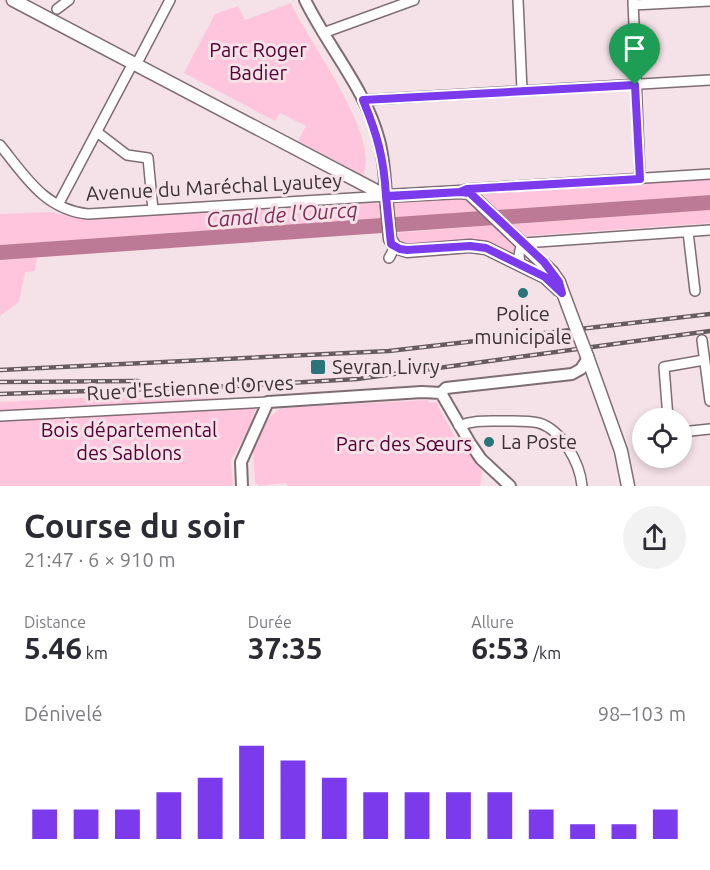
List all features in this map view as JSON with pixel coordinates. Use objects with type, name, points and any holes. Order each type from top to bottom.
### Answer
[{"type":"main road","points":[[13,0],[54,10],[134,64],[386,196],[470,193],[536,254],[552,272],[575,325],[621,451],[628,486]]},
{"type":"main road","points":[[386,196],[391,248],[407,250],[470,246],[486,248],[545,277],[562,293]]},
{"type":"street","points":[[54,10],[69,0]]},
{"type":"street","points":[[58,205],[170,0]]},
{"type":"street","points":[[305,0],[363,100],[378,139],[385,171],[386,196]]},
{"type":"street","points":[[323,33],[414,0]]},
{"type":"street","points":[[518,0],[522,90]]},
{"type":"street","points":[[640,179],[633,3],[710,1]]},
{"type":"street","points":[[363,100],[710,80]]},
{"type":"street","points":[[97,132],[127,155],[148,158],[153,210]]},
{"type":"street","name":"Avenue du Maréchal Lyautey","points":[[2,150],[42,196],[75,213],[386,196]]},
{"type":"street","points":[[460,192],[467,189],[710,174]]},
{"type":"street","points":[[546,242],[530,263],[518,263],[524,243],[710,230]]},
{"type":"street","points":[[688,232],[695,291]]},
{"type":"street","points":[[702,340],[710,401]]},
{"type":"street","name":"Rue d'Estienne d'Orves","points":[[0,416],[422,392],[441,393],[446,388],[572,374],[581,369],[587,357]]},
{"type":"street","points":[[667,408],[664,366],[704,360]]},
{"type":"street","points":[[441,393],[459,426],[482,459],[510,486]]},
{"type":"street","points":[[242,486],[240,462],[268,402]]},
{"type":"street","points":[[459,426],[477,420],[533,422],[543,425],[558,436],[574,457],[579,466],[582,486]]},
{"type":"street","points":[[692,431],[710,429]]},
{"type":"green space","name":"Parc Roger Badier","points":[[291,3],[353,113],[362,137],[366,158],[363,175],[298,141],[306,126],[280,113],[275,121],[184,73],[215,14],[238,6],[245,20]]},
{"type":"green space","points":[[710,178],[710,195],[497,210],[482,194]]},
{"type":"green space","points":[[468,197],[483,212],[393,218],[394,201]]},
{"type":"green space","points":[[367,202],[380,204],[382,219],[0,245],[0,214],[50,212],[77,218]]},
{"type":"green space","points":[[710,210],[710,223],[524,236],[511,224]]},
{"type":"green space","points":[[497,225],[516,243],[514,252],[470,239],[411,244],[395,238],[395,233]]},
{"type":"green space","points":[[37,257],[35,271],[25,272],[19,302],[0,316],[0,260]]},
{"type":"green space","name":"Bois départemental des Sablons","points":[[81,398],[259,398],[249,429],[231,460],[233,486],[0,486],[0,402]]},
{"type":"green space","name":"Parc des Sœurs","points":[[428,400],[429,403],[436,402],[457,441],[482,470],[480,486],[288,486],[286,483],[259,486],[255,482],[253,450],[266,420],[281,408]]},
{"type":"shaded area","name":"Canal de l'Ourcq","points":[[710,195],[710,210],[0,260],[0,245]]},
{"type":"railway","points":[[0,370],[389,351],[710,314]]},
{"type":"railway","points":[[0,394],[239,386],[357,379],[710,331]]},
{"type":"railway","points":[[0,382],[138,381]]},
{"type":"place","name":"Police municipale","points":[[523,293]]},
{"type":"place","name":"Sevran Livry","points":[[318,367]]},
{"type":"place","name":"La Poste","points":[[489,442]]},
{"type":"route","points":[[635,85],[363,100],[378,139],[385,171],[386,196],[470,193],[544,262],[559,282],[562,293],[545,277],[486,248],[470,246],[407,250],[391,244],[386,196],[640,179],[635,85]]}]
